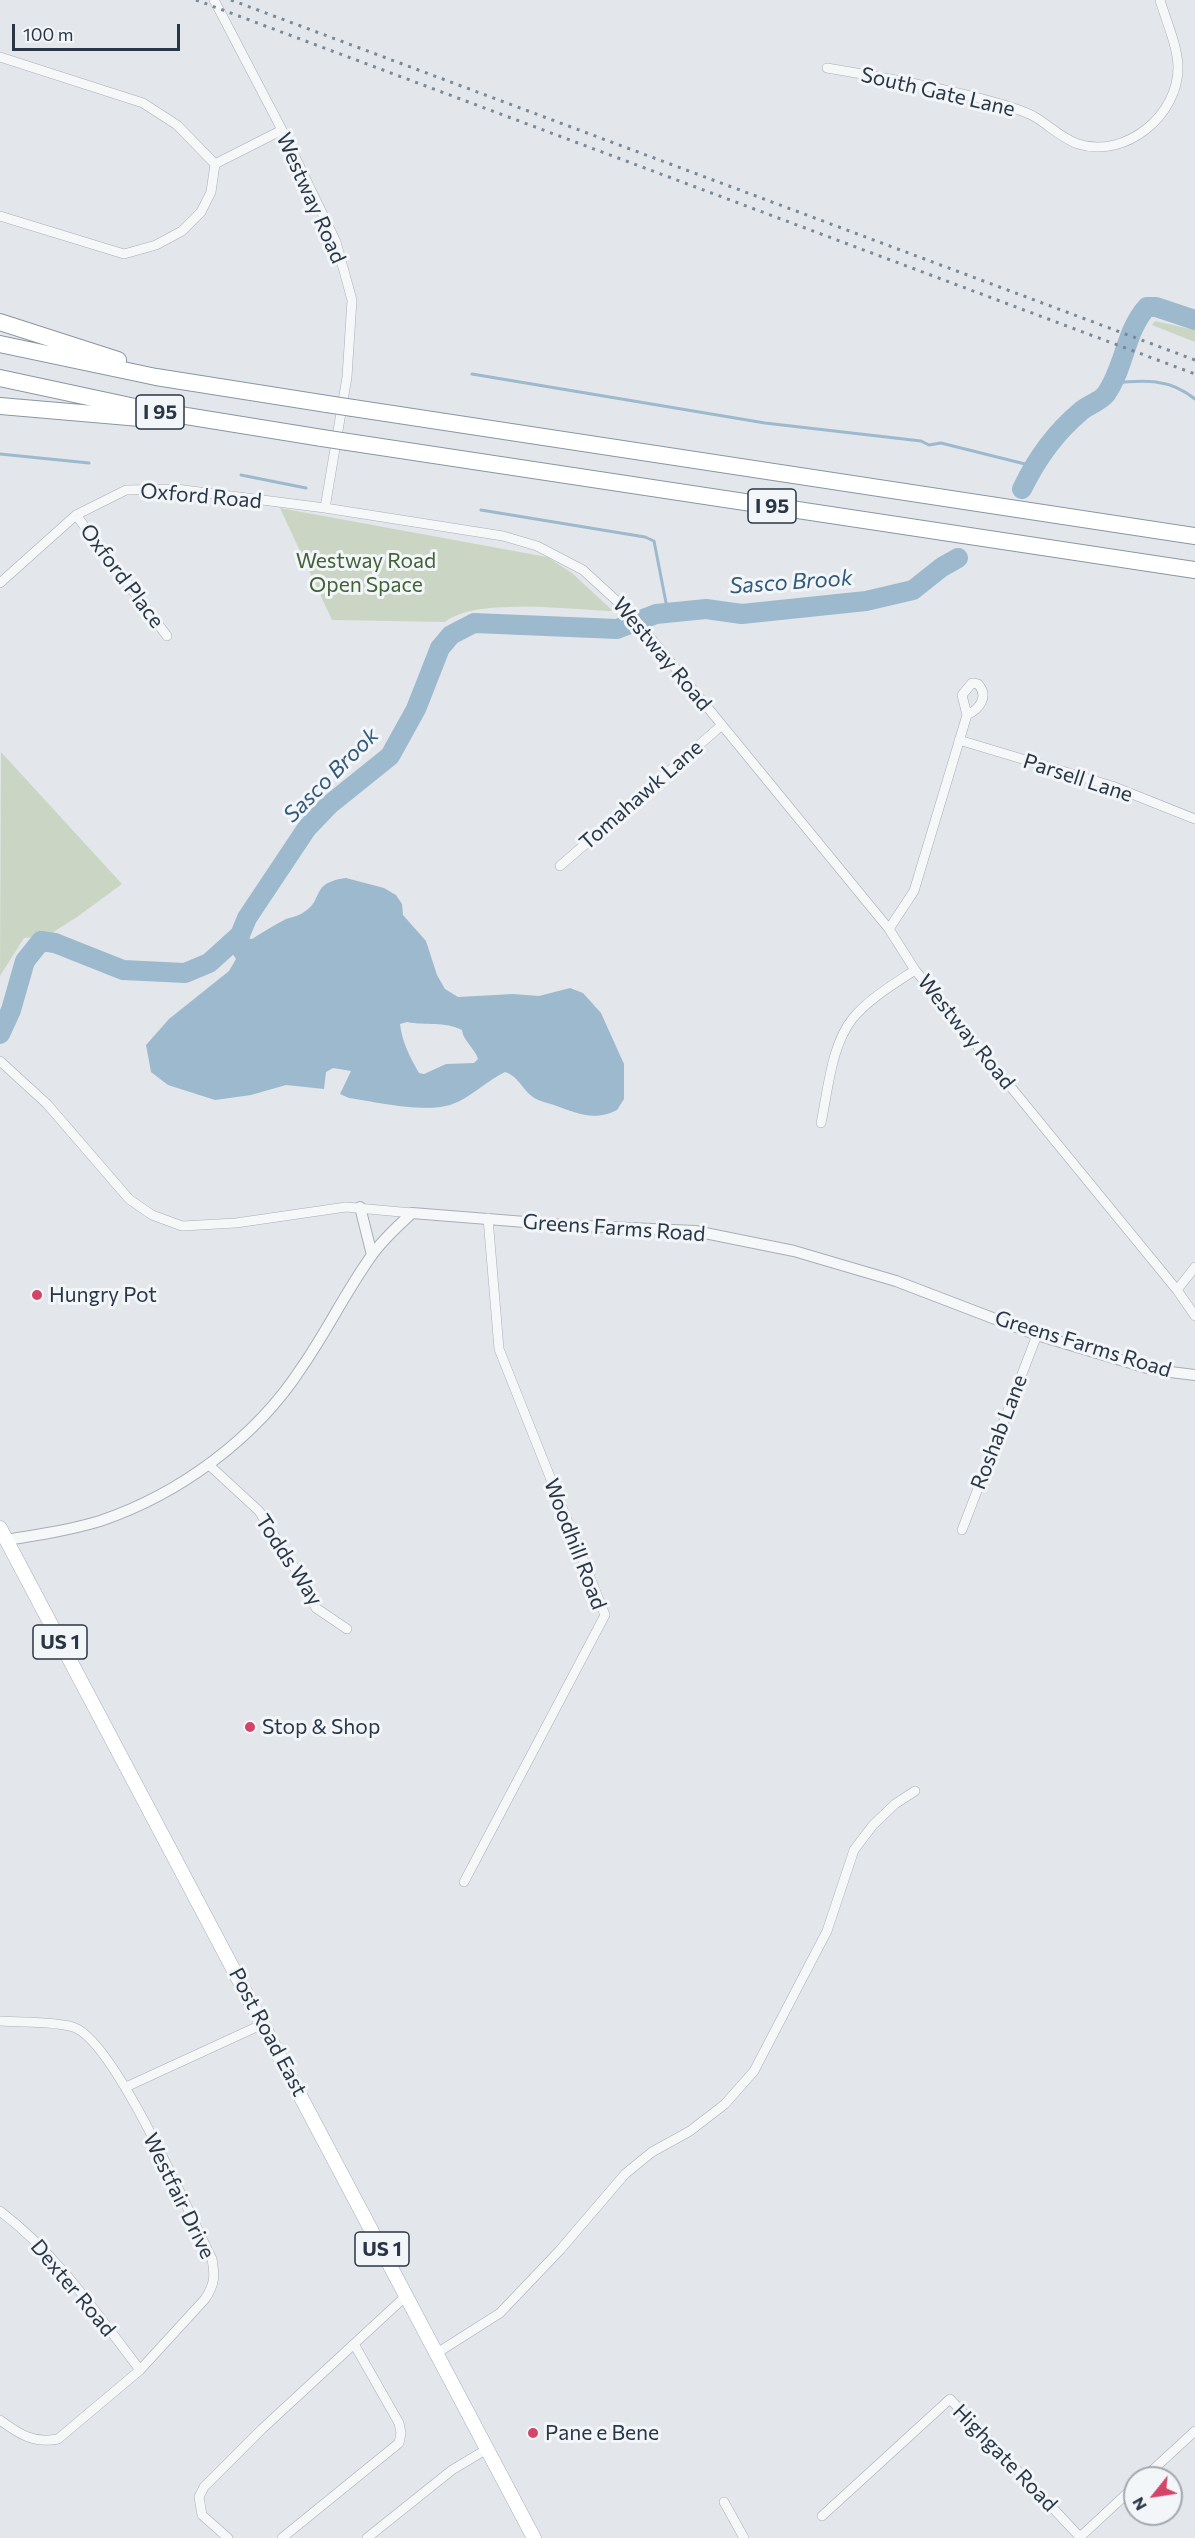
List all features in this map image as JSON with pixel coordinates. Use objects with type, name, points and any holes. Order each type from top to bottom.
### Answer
[{"type":"highway","points":[[0,322],[196,384]]},
{"type":"highway","name":"I 95","points":[[0,344],[196,384],[1195,536]]},
{"type":"highway","name":"I 95","points":[[0,378],[139,408],[269,430],[1195,570]]},
{"type":"highway","points":[[0,406],[269,430]]},
{"type":"main road","name":"Post Road East","points":[[3,1534],[534,2538]]},
{"type":"street","name":"Westway Road","points":[[214,0],[282,130],[336,242],[352,300],[347,376],[326,508],[503,536],[537,546],[583,570],[631,614],[889,929],[915,970],[1177,1290],[1195,1316]]},
{"type":"street","name":"South Gate Lane","points":[[827,68],[914,82],[1023,111],[1054,132],[1080,145],[1124,142],[1142,133],[1156,121],[1174,88],[1178,64],[1160,0]]},
{"type":"street","points":[[0,57],[143,103],[177,125],[215,164]]},
{"type":"street","points":[[215,164],[282,130]]},
{"type":"street","points":[[0,216],[124,254],[156,245],[182,231],[201,212],[211,192],[215,164]]},
{"type":"street","name":"Oxford Road","points":[[0,583],[76,515],[126,490],[176,489],[326,508]]},
{"type":"street","name":"Oxford Place","points":[[76,515],[167,636]]},
{"type":"street","points":[[889,929],[914,891],[967,715]]},
{"type":"street","name":"Tomahawk Lane","points":[[560,866],[722,725]]},
{"type":"street","name":"Parsell Lane","points":[[959,740],[1112,786],[1195,819]]},
{"type":"street","points":[[821,1123],[838,1047],[852,1019],[870,1001],[915,970]]},
{"type":"street","name":"Greens Farms Road","points":[[0,1061],[47,1104],[129,1199],[152,1215],[182,1226],[236,1223],[326,1209],[360,1207],[563,1226],[695,1231],[794,1251],[896,1281],[1037,1335],[1154,1370],[1195,1375]]},
{"type":"street","points":[[360,1207],[372,1255]]},
{"type":"street","points":[[3,1534],[73,1528],[119,1514],[157,1497],[208,1464],[256,1423],[286,1391],[372,1255],[412,1213]]},
{"type":"street","name":"Woodhill Road","points":[[464,1882],[605,1615],[498,1349],[488,1218]]},
{"type":"street","points":[[1177,1290],[1195,1267]]},
{"type":"street","name":"Roshab Lane","points":[[962,1530],[1037,1335]]},
{"type":"street","name":"Todds Way","points":[[208,1464],[259,1510],[302,1580],[316,1608],[347,1629]]},
{"type":"street","points":[[437,2353],[500,2313],[560,2250],[626,2174],[652,2152],[690,2131],[725,2104],[754,2070],[827,1931],[854,1850],[887,1811],[915,1791]]},
{"type":"street","name":"Westfair Drive","points":[[0,2021],[74,2027],[97,2046],[126,2087],[212,2259],[215,2274],[214,2286],[205,2299],[140,2370],[58,2439],[41,2442],[0,2420]]},
{"type":"street","points":[[126,2087],[263,2024]]},
{"type":"street","name":"Dexter Road","points":[[0,2211],[36,2240],[76,2287],[140,2370]]},
{"type":"street","points":[[228,2538],[202,2515],[199,2497],[204,2487],[407,2295]]},
{"type":"street","points":[[282,2538],[399,2443],[401,2433],[399,2423],[354,2344]]},
{"type":"street","name":"Highgate Road","points":[[822,2516],[950,2399],[1079,2537]]},
{"type":"street","points":[[1157,2466],[1195,2431]]},
{"type":"street","points":[[367,2538],[452,2470],[487,2449]]},
{"type":"street","points":[[1079,2537],[1123,2497]]},
{"type":"street","points":[[724,2502],[744,2538]]},
{"type":"green space","points":[[1155,321],[1195,330],[1195,342],[1152,325]]},
{"type":"green space","name":"Westway Road Open Space","points":[[280,508],[547,557],[572,573],[613,611],[501,607],[459,614],[445,622],[332,620]]},
{"type":"green space","points":[[1,752],[122,884],[47,936],[24,938],[0,976]]},
{"type":"water","points":[[346,878],[384,888],[396,895],[402,904],[403,915],[426,941],[437,975],[445,989],[458,997],[513,994],[539,996],[570,988],[583,993],[601,1013],[624,1064],[624,1099],[617,1110],[593,1116],[541,1101],[505,1072],[458,1102],[427,1108],[349,1098],[340,1094],[351,1071],[333,1068],[326,1072],[324,1089],[286,1085],[251,1095],[215,1100],[168,1085],[151,1072],[146,1045],[169,1019],[229,971],[236,959],[232,953],[246,938],[252,939],[286,919],[302,913],[314,902],[322,888],[334,880]],"holes":[[[400,1024],[449,1026],[462,1030],[464,1038],[478,1059],[474,1063],[446,1064],[424,1074],[419,1073],[405,1043]]]},
{"type":"waterway","name":"Sasco Brook","points":[[1022,489],[1033,468],[1054,438],[1071,420],[1106,394],[1134,327],[1147,307],[1156,307],[1195,320]]},
{"type":"waterway","points":[[472,374],[765,423],[921,441],[929,445],[941,443],[1033,466]]},
{"type":"waterway","points":[[1112,383],[1156,382],[1176,387],[1195,399]]},
{"type":"waterway","points":[[0,454],[89,463]]},
{"type":"waterway","points":[[241,475],[306,488]]},
{"type":"waterway","points":[[481,510],[645,537],[654,541],[668,613]]},
{"type":"waterway","name":"Sasco Brook","points":[[0,1034],[11,1010],[25,961],[41,941],[55,943],[123,970],[185,973],[209,963],[240,935],[247,918],[307,828],[329,805],[390,756],[416,709],[440,648],[451,635],[474,623],[617,629],[656,614],[706,609],[742,614],[866,601],[913,590],[942,567],[958,558]]},
{"type":"railway","points":[[196,0],[1195,374]]},
{"type":"railway","points":[[231,0],[1195,360]]},
{"type":"place","name":"Hungry Pot","points":[[37,1295]]},
{"type":"place","name":"Stop & Shop","points":[[250,1727]]},
{"type":"place","name":"Pane e Bene","points":[[533,2433]]}]
